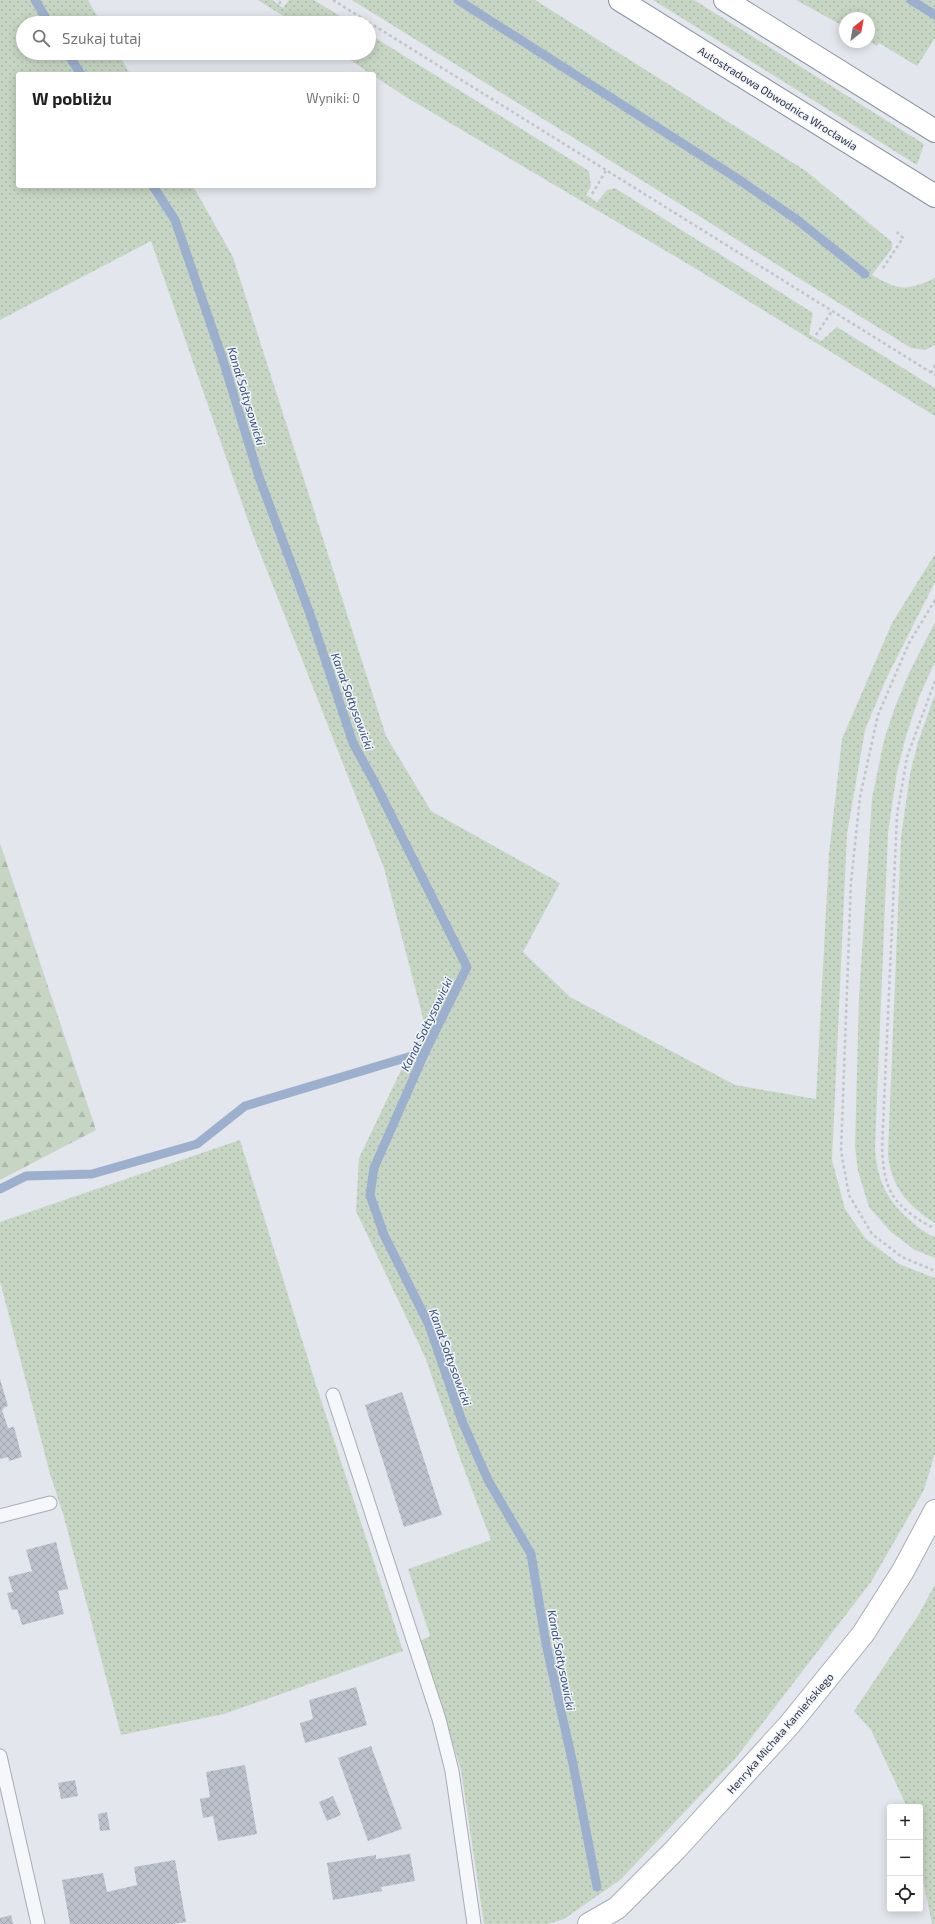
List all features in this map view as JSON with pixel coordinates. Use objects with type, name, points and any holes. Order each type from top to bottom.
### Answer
[{"type":"main road","name":"Autostradowa Obwodnica Wrocławia","points":[[620,0],[935,196]]},
{"type":"main road","points":[[725,0],[932,129]]},
{"type":"main road","name":"Henryka Michała Kamieńskiego","points":[[589,1924],[617,1908],[675,1850],[790,1724],[863,1634],[903,1571],[935,1512]]},
{"type":"lane","points":[[333,1395],[438,1719],[452,1772],[474,1924]]},
{"type":"lane","points":[[0,1516],[50,1502]]},
{"type":"lane","points":[[0,1756],[38,1924]]},
{"type":"path","points":[[279,4],[282,0]]},
{"type":"path","points":[[333,0],[359,16]]},
{"type":"path","points":[[376,27],[607,169],[935,375]]},
{"type":"path","points":[[592,194],[607,169]]},
{"type":"path","points":[[883,268],[904,238],[897,232]]},
{"type":"path","points":[[816,335],[832,311]]},
{"type":"path","points":[[930,373],[935,365]]},
{"type":"path","points":[[935,600],[909,643],[878,715],[860,797],[851,882],[840,1151],[849,1195],[872,1234],[902,1257],[935,1271]]},
{"type":"path","points":[[935,681],[906,757],[897,815],[882,1148],[884,1170],[892,1194],[907,1210],[926,1225],[935,1228]]},
{"type":"green space","points":[[0,0],[88,0],[97,16],[16,16],[16,60],[122,60],[129,72],[16,72],[16,188],[194,188],[233,257],[386,736],[431,811],[560,883],[523,952],[570,997],[735,1085],[816,1099],[829,854],[842,739],[892,623],[935,554],[935,582],[886,679],[865,730],[847,834],[832,1160],[845,1209],[865,1238],[899,1264],[935,1278],[935,1453],[924,1490],[871,1582],[735,1759],[620,1880],[564,1919],[548,1924],[484,1924],[461,1770],[420,1641],[430,1636],[408,1569],[491,1540],[461,1461],[425,1357],[356,1211],[359,1158],[424,1022],[384,868],[253,535],[151,241],[0,320]]},
{"type":"green space","points":[[258,0],[272,0],[283,8],[289,0],[314,0],[340,16],[283,16]]},
{"type":"green space","points":[[352,0],[535,0],[806,171],[892,242],[892,248],[872,275],[889,284],[903,287],[910,287],[935,278],[935,345],[925,350],[911,348]]},
{"type":"green space","points":[[653,0],[694,0],[924,144],[917,165]]},
{"type":"green space","points":[[796,0],[935,0],[935,38],[917,66],[879,43],[877,46],[875,45],[875,12],[839,12],[839,24]]},
{"type":"green space","points":[[376,38],[589,171],[591,186],[586,195],[597,202],[607,190],[615,188],[813,313],[809,334],[821,341],[837,327],[935,388],[935,416],[693,267],[406,97],[376,77],[376,72],[368,72],[350,60],[376,60]]},
{"type":"green space","points":[[935,622],[935,662],[919,697],[906,736],[897,772],[888,833],[875,1147],[878,1170],[884,1189],[903,1214],[923,1231],[935,1237],[935,1258],[915,1250],[891,1232],[869,1207],[858,1171],[855,1147],[859,997],[872,799],[884,740],[895,707],[909,673]]},
{"type":"green space","points":[[935,694],[935,1223],[917,1210],[902,1194],[892,1175],[888,1153],[901,837],[910,774],[918,742]]},
{"type":"green space","points":[[0,843],[96,1130],[0,1180]]},
{"type":"green space","points":[[240,1140],[317,1388],[403,1651],[224,1714],[121,1735],[64,1517],[50,1474],[0,1281],[0,1222]]},
{"type":"green space","points":[[935,1584],[935,1924],[932,1924],[923,1880],[923,1804],[906,1804],[871,1730],[854,1711],[919,1614]]},
{"type":"building","points":[[0,1379],[8,1406],[2,1410],[8,1428],[14,1427],[22,1457],[9,1461],[8,1457],[0,1459]]},
{"type":"building","points":[[402,1392],[442,1515],[404,1527],[365,1405]]},
{"type":"building","points":[[56,1542],[68,1589],[58,1591],[64,1614],[22,1625],[17,1609],[12,1610],[7,1593],[13,1592],[8,1577],[32,1571],[26,1550]]},
{"type":"building","points":[[356,1687],[367,1725],[305,1743],[300,1723],[313,1719],[309,1700]]},
{"type":"building","points":[[371,1746],[402,1829],[368,1841],[338,1758]]},
{"type":"building","points":[[245,1765],[257,1834],[218,1841],[213,1816],[203,1818],[200,1799],[210,1797],[206,1772]]},
{"type":"building","points":[[75,1780],[78,1796],[61,1799],[58,1783]]},
{"type":"building","points":[[333,1796],[341,1815],[327,1821],[319,1802]]},
{"type":"building","points":[[107,1812],[110,1830],[100,1831],[98,1814]]},
{"type":"building","points":[[410,1854],[415,1881],[381,1887],[382,1891],[333,1900],[327,1863],[376,1855],[376,1859]]},
{"type":"building","points":[[175,1860],[186,1922],[172,1924],[70,1924],[62,1880],[103,1873],[107,1892],[137,1885],[134,1867]]},
{"type":"building","points":[[11,1915],[13,1924],[0,1924],[0,1918]]},
{"type":"waterway","name":"Kanał Sołtysowicki","points":[[35,0],[45,16]]},
{"type":"waterway","points":[[458,0],[735,177],[796,219],[865,274]]},
{"type":"waterway","points":[[911,0],[935,15]]},
{"type":"waterway","name":"Kanał Sołtysowicki","points":[[72,60],[80,72]]},
{"type":"waterway","name":"Kanał Sołtysowicki","points":[[154,188],[175,220],[222,357],[259,477],[310,614],[353,743],[376,785],[467,967],[425,1052],[374,1168],[370,1195],[384,1235],[429,1325],[462,1421],[488,1480],[531,1554],[546,1644],[573,1764],[597,1887]]},
{"type":"waterway","points":[[0,1189],[26,1176],[92,1174],[197,1144],[245,1106],[425,1052]]}]
